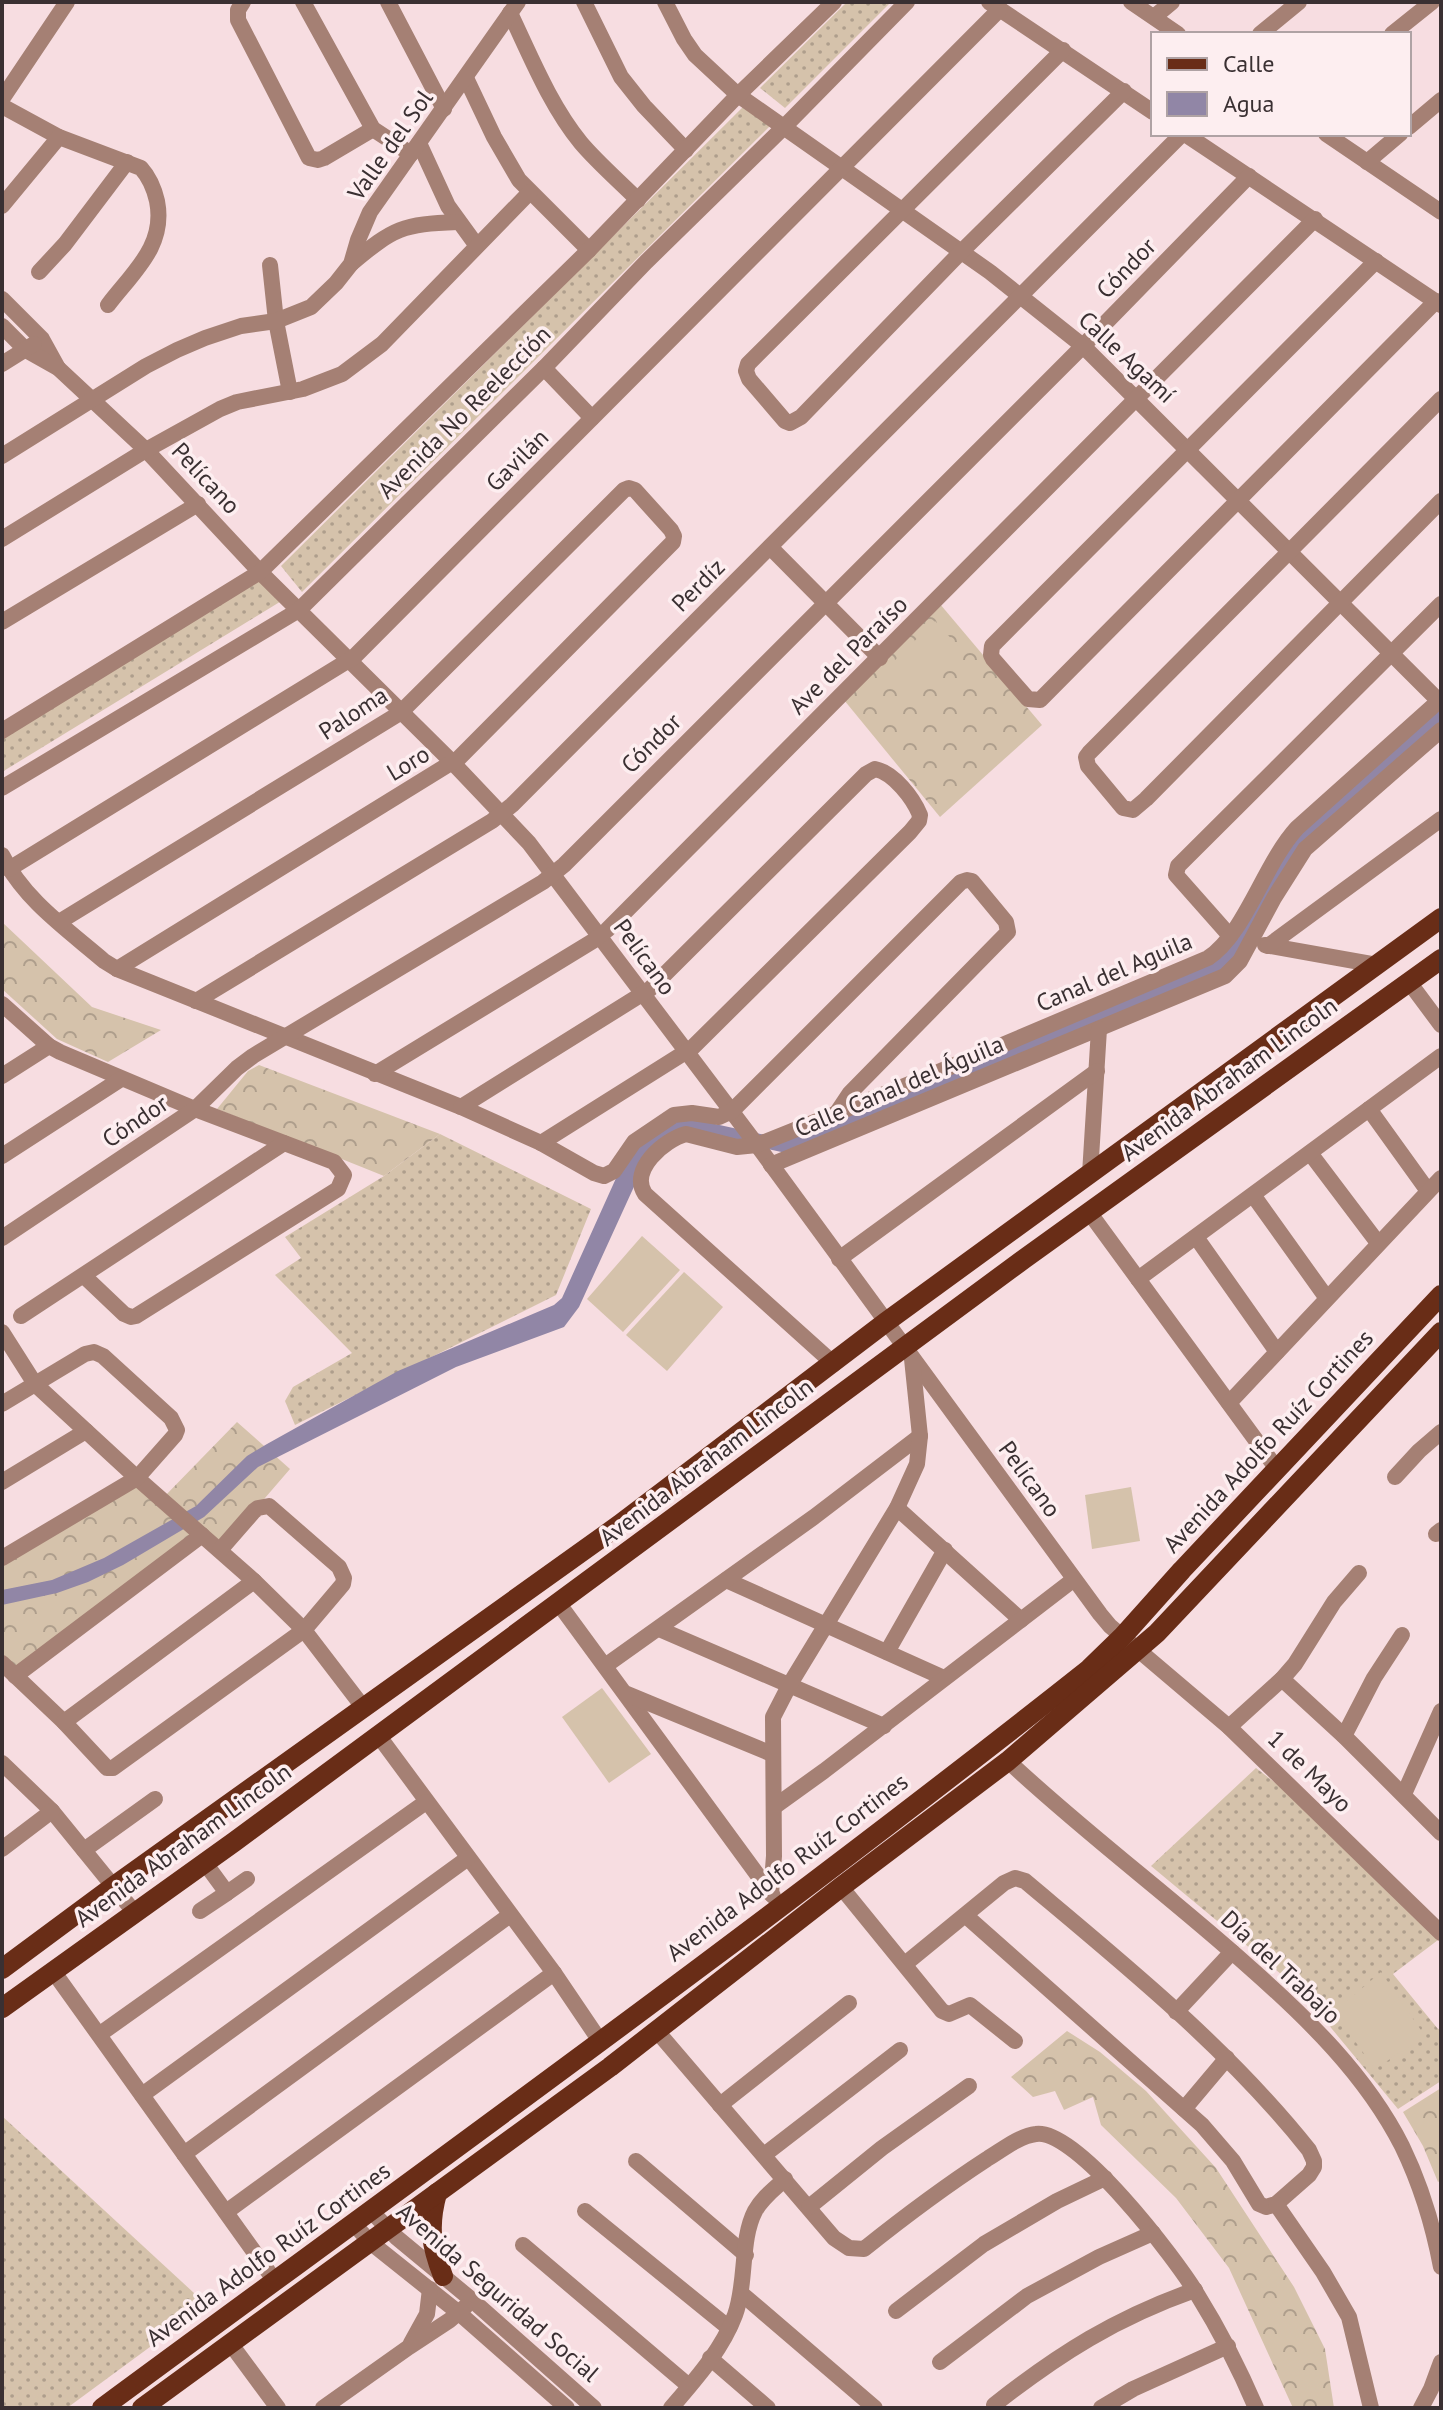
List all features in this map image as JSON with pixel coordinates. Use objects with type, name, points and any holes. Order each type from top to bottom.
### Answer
[{"type":"main road","points":[[2,1969],[619,1525],[886,1322],[1441,918]]},
{"type":"main road","name":"Avenida Abraham Lincoln","points":[[2,2008],[909,1352],[1089,1212],[1441,959]]},
{"type":"main road","points":[[1394,1381],[1400,1360],[1437,1319],[1441,1296]]},
{"type":"main road","name":"Avenida Adolfo Ruíz Cortines","points":[[102,2408],[600,2041],[775,1900],[1089,1669],[1441,1296]]},
{"type":"main road","name":"Avenida Adolfo Ruíz Cortines","points":[[142,2408],[610,2067],[1008,1761],[1139,1650],[1441,1332]]},
{"type":"main road","points":[[1008,1761],[1013,1737],[1047,1711],[1063,1689]]},
{"type":"main road","points":[[436,2283],[430,2225],[437,2193]]},
{"type":"street","points":[[2,99],[67,2]]},
{"type":"street","points":[[303,2],[373,129],[415,148],[458,222],[477,246]]},
{"type":"street","points":[[388,2],[444,109]]},
{"type":"street","points":[[584,2],[621,77],[686,150]]},
{"type":"street","name":"Calle Agamí","points":[[665,2],[695,55],[738,95],[1021,295],[1083,346],[1440,701]]},
{"type":"street","name":"Avenida No Reelección","points":[[2,731],[260,572],[589,250],[738,95],[834,2]]},
{"type":"street","name":"Avenida No Reelección","points":[[2,788],[299,610],[907,2]]},
{"type":"street","points":[[1131,2],[1175,32]]},
{"type":"street","points":[[1154,17],[1172,2]]},
{"type":"street","points":[[1262,32],[1299,2]]},
{"type":"street","points":[[1394,32],[1432,2]]},
{"type":"street","points":[[995,6],[1151,111]]},
{"type":"street","name":"Gavilán","points":[[5,862],[349,661],[843,167],[995,6]]},
{"type":"street","points":[[240,8],[240,25],[309,158],[324,158],[373,129]]},
{"type":"street","points":[[514,8],[541,78],[568,125],[638,200]]},
{"type":"street","name":"Valle del Sol","points":[[2,456],[146,366],[205,338],[241,326],[276,321],[311,307],[351,264],[364,223],[514,8]]},
{"type":"street","points":[[1063,50],[748,364],[746,371],[749,379],[780,416],[790,423],[801,417],[961,252],[1124,91]]},
{"type":"street","points":[[466,78],[511,168],[530,192],[589,250]]},
{"type":"street","points":[[1411,125],[1441,100]]},
{"type":"street","points":[[2,106],[59,137],[141,168],[149,176],[159,209],[158,235],[108,305]]},
{"type":"street","name":"Perdíz","points":[[196,1001],[502,814],[1181,136]]},
{"type":"street","points":[[1186,136],[1315,219],[1438,303],[1045,695],[1035,701],[1028,699],[993,659],[992,646],[1376,261]]},
{"type":"street","points":[[1329,136],[1440,211]]},
{"type":"street","points":[[1367,162],[1398,136]]},
{"type":"street","points":[[2,206],[59,137]]},
{"type":"street","points":[[39,272],[65,244],[127,162]]},
{"type":"street","name":"Cóndor","points":[[2,1238],[195,1109],[237,1068],[553,874],[1083,346],[1249,176]]},
{"type":"street","points":[[2,539],[146,450],[220,409],[237,402],[290,392],[342,374],[382,344],[530,192]]},
{"type":"street","name":"Ave del Paraíso","points":[[375,1074],[601,936],[1315,219]]},
{"type":"street","points":[[351,264],[382,238],[409,226],[425,222],[458,222]]},
{"type":"street","points":[[364,223],[382,238]]},
{"type":"street","points":[[270,265],[276,321],[290,392]]},
{"type":"street","name":"Pelícano","points":[[5,308],[42,339],[58,368]]},
{"type":"street","name":"Pelícano","points":[[2,326],[26,350],[58,368],[146,450],[260,572],[502,814],[553,874],[732,1111],[1073,1580],[1110,1626],[1139,1650]]},
{"type":"street","points":[[2,364],[42,339]]},
{"type":"street","points":[[544,368],[592,418]]},
{"type":"street","points":[[1441,399],[1086,757],[1088,766],[1123,808],[1133,810],[1146,799],[1441,501]]},
{"type":"street","name":"Paloma","points":[[59,922],[400,713],[624,490],[635,490],[674,536]]},
{"type":"street","points":[[2,622],[198,504]]},
{"type":"street","name":"Loro","points":[[117,969],[453,763],[673,542],[674,536]]},
{"type":"street","points":[[770,547],[880,658]]},
{"type":"street","points":[[1230,936],[1176,875],[1176,869],[1441,604]]},
{"type":"street","name":"Canal del Aguila","points":[[757,1145],[1197,964],[1218,952],[1278,851],[1297,828],[1440,701]]},
{"type":"street","name":"Calle Canal del Águila","points":[[771,1165],[1225,976],[1240,961],[1305,849],[1441,730]]},
{"type":"street","points":[[461,1107],[643,995],[860,779],[875,769],[889,775],[911,799],[920,815],[910,832],[686,1053],[541,1143]]},
{"type":"street","points":[[1268,946],[1441,819]]},
{"type":"street","points":[[5,862],[25,889],[59,922],[117,969],[461,1107],[541,1143],[597,1174],[607,1175],[614,1171],[634,1142],[674,1115],[692,1113],[719,1117],[732,1111],[961,882],[967,880],[976,884],[1006,922],[1008,932],[850,1093],[836,1114]]},
{"type":"street","points":[[1251,942],[1377,965]]},
{"type":"street","points":[[1409,982],[1441,1025]]},
{"type":"street","points":[[2,1004],[49,1046],[121,1079],[334,1162],[344,1175],[338,1189],[131,1317],[84,1276]]},
{"type":"street","points":[[1090,1174],[1099,1029]]},
{"type":"street","points":[[2,1076],[49,1046]]},
{"type":"street","points":[[1138,1279],[1441,1056]]},
{"type":"street","points":[[839,1259],[1097,1071]]},
{"type":"street","points":[[2,1156],[121,1079]]},
{"type":"street","points":[[1369,1109],[1428,1191]]},
{"type":"street","points":[[757,1145],[737,1147],[693,1135],[679,1136],[648,1162],[640,1181],[645,1194],[834,1364]]},
{"type":"street","points":[[21,1316],[284,1143]]},
{"type":"street","points":[[1310,1153],[1378,1243]]},
{"type":"street","points":[[1229,1403],[1441,1178]]},
{"type":"street","points":[[1253,1195],[1326,1297]]},
{"type":"street","points":[[1089,1212],[1277,1469]]},
{"type":"street","points":[[1196,1237],[1277,1352]]},
{"type":"street","points":[[2,1332],[35,1384],[254,1581],[304,1630],[363,1707]]},
{"type":"street","points":[[2,1404],[85,1354],[94,1352],[103,1356],[171,1418],[177,1430],[137,1478],[2,1558]]},
{"type":"street","points":[[775,1900],[773,1717],[897,1508],[917,1464],[920,1436],[909,1352]]},
{"type":"street","points":[[2,1482],[86,1431]]},
{"type":"street","points":[[1395,1477],[1441,1432]]},
{"type":"street","points":[[605,1666],[814,1517],[920,1436]]},
{"type":"street","points":[[2,1663],[109,1769],[304,1630],[340,1589],[344,1578],[339,1567],[269,1506],[254,1511],[220,1550]]},
{"type":"street","points":[[897,1508],[1021,1620]]},
{"type":"street","points":[[15,1676],[202,1535]]},
{"type":"street","points":[[887,1652],[945,1550]]},
{"type":"street","points":[[1229,1727],[1295,1664],[1334,1602],[1359,1573]]},
{"type":"street","points":[[726,1580],[944,1678]]},
{"type":"street","points":[[774,1807],[1073,1580]]},
{"type":"street","points":[[64,1722],[254,1581]]},
{"type":"street","points":[[559,1604],[775,1900]]},
{"type":"street","points":[[659,1629],[884,1726]]},
{"type":"street","points":[[1344,1736],[1374,1678],[1402,1635]]},
{"type":"street","name":"1 de Mayo","points":[[1139,1650],[1229,1727],[1438,1929]]},
{"type":"street","points":[[1282,1679],[1441,1833]]},
{"type":"street","points":[[626,1694],[772,1754]]},
{"type":"street","points":[[1404,1794],[1441,1711]]},
{"type":"street","points":[[378,1735],[554,1973],[600,2041]]},
{"type":"street","name":"Día del Trabajo","points":[[1008,1761],[1279,1993],[1362,2082],[1402,2145],[1417,2180],[1441,2267]]},
{"type":"street","points":[[2,1763],[52,1811],[135,1913]]},
{"type":"street","points":[[84,1850],[155,1799]]},
{"type":"street","points":[[100,2034],[426,1802]]},
{"type":"street","points":[[2,1849],[52,1811]]},
{"type":"street","points":[[142,2095],[468,1858]]},
{"type":"street","points":[[205,1863],[227,1893]]},
{"type":"street","points":[[200,1911],[247,1879]]},
{"type":"street","points":[[905,1964],[1009,1879],[1025,1881],[1227,2058],[1283,2117],[1313,2156],[1314,2167],[1309,2175],[1269,2205]]},
{"type":"street","points":[[841,1887],[942,2011],[949,2014],[970,2005],[1015,2041]]},
{"type":"street","points":[[1438,1929],[1441,1908]]},
{"type":"street","points":[[184,2154],[510,1915]]},
{"type":"street","points":[[965,1915],[1219,2142],[1256,2201],[1269,2205],[1338,2296],[1349,2317],[1371,2408]]},
{"type":"street","points":[[1176,2012],[1232,1952]]},
{"type":"street","points":[[53,1971],[275,2281]]},
{"type":"street","points":[[226,2212],[554,1973]]},
{"type":"street","points":[[720,2105],[849,2003]]},
{"type":"street","points":[[656,2030],[834,2238],[849,2248],[864,2249],[937,2192],[1023,2137],[1044,2133],[1064,2142],[1105,2178],[1153,2233],[1195,2290],[1228,2346],[1256,2408]]},
{"type":"street","points":[[764,2155],[900,2050]]},
{"type":"street","points":[[1184,2109],[1227,2058]]},
{"type":"street","points":[[809,2207],[882,2148],[969,2086]]},
{"type":"street","points":[[636,2161],[746,2255]]},
{"type":"street","points":[[896,2311],[984,2244],[1057,2201],[1105,2178]]},
{"type":"street","points":[[671,2408],[729,2328],[742,2294],[748,2232],[756,2209],[785,2179]]},
{"type":"street","name":"Avenida Seguridad Social","points":[[371,2211],[459,2313],[567,2408]]},
{"type":"street","points":[[585,2211],[729,2328]]},
{"type":"street","name":"Avenida Seguridad Social","points":[[354,2224],[370,2242],[436,2283],[472,2300],[594,2408]]},
{"type":"street","points":[[940,2362],[1039,2289],[1153,2233]]},
{"type":"street","points":[[523,2245],[689,2386]]},
{"type":"street","points":[[409,2347],[427,2314],[436,2283]]},
{"type":"street","points":[[994,2405],[1046,2365],[1102,2330],[1195,2290]]},
{"type":"street","points":[[742,2294],[875,2408]]},
{"type":"street","points":[[323,2408],[459,2313],[472,2300]]},
{"type":"street","points":[[230,2343],[278,2408]]},
{"type":"street","points":[[1101,2408],[1133,2389],[1228,2346]]},
{"type":"street","points":[[710,2358],[768,2408]]},
{"type":"street","points":[[1421,2408],[1441,2362]]},
{"type":"green space","points":[[847,2],[891,2],[785,108],[760,88]]},
{"type":"green space","points":[[747,103],[772,124],[302,592],[281,566]]},
{"type":"green space","points":[[263,578],[283,600],[2,772],[2,738]]},
{"type":"green space","points":[[940,604],[1042,725],[940,817],[844,700]]},
{"type":"green space","points":[[935,621],[958,646],[911,688],[889,666]]},
{"type":"green space","points":[[2,922],[92,1007],[161,1030],[108,1062],[57,1039],[2,989]]},
{"type":"green space","points":[[259,1065],[440,1134],[384,1176],[217,1109],[248,1071]]},
{"type":"green space","points":[[440,1134],[591,1209],[556,1295],[295,1425],[285,1401],[293,1387],[352,1353],[275,1275],[301,1258],[285,1237],[384,1176]]},
{"type":"green space","points":[[642,1236],[680,1270],[623,1332],[587,1299]]},
{"type":"green space","points":[[684,1272],[723,1307],[667,1371],[626,1335]]},
{"type":"green space","points":[[237,1422],[290,1469],[220,1550],[203,1535],[15,1676],[2,1663],[2,1558],[137,1478],[162,1499]]},
{"type":"green space","points":[[1131,1487],[1140,1541],[1092,1549],[1085,1495]]},
{"type":"green space","points":[[602,1688],[651,1754],[609,1783],[562,1717]]},
{"type":"green space","points":[[1256,1768],[1321,1818],[1438,1940],[1393,1974],[1438,2029],[1441,2028],[1441,2081],[1398,2109],[1299,1989],[1151,1866]]},
{"type":"green space","points":[[1381,1972],[1425,2036],[1375,2069],[1334,2012]]},
{"type":"green space","points":[[1067,2031],[1100,2052],[1146,2091],[1216,2168],[1294,2287],[1325,2349],[1334,2408],[1293,2408],[1229,2268],[1176,2198],[1101,2125],[1093,2097],[1064,2110],[1055,2091],[1033,2097],[1011,2077]]},
{"type":"green space","points":[[1441,2088],[1441,2180],[1438,2182],[1423,2146],[1403,2112]]},
{"type":"green space","points":[[2,2116],[207,2305],[67,2408],[2,2408]]},
{"type":"water","points":[[1441,700],[1441,726],[1312,842],[1239,963],[786,1153],[687,1131],[648,1156],[579,1307],[564,1327],[456,1367],[258,1467],[204,1517],[123,1565],[57,1593],[2,1605],[2,1590],[52,1580],[104,1558],[196,1506],[247,1456],[398,1371],[554,1305],[562,1298],[631,1145],[674,1115],[783,1139],[1208,958],[1278,851]]}]
